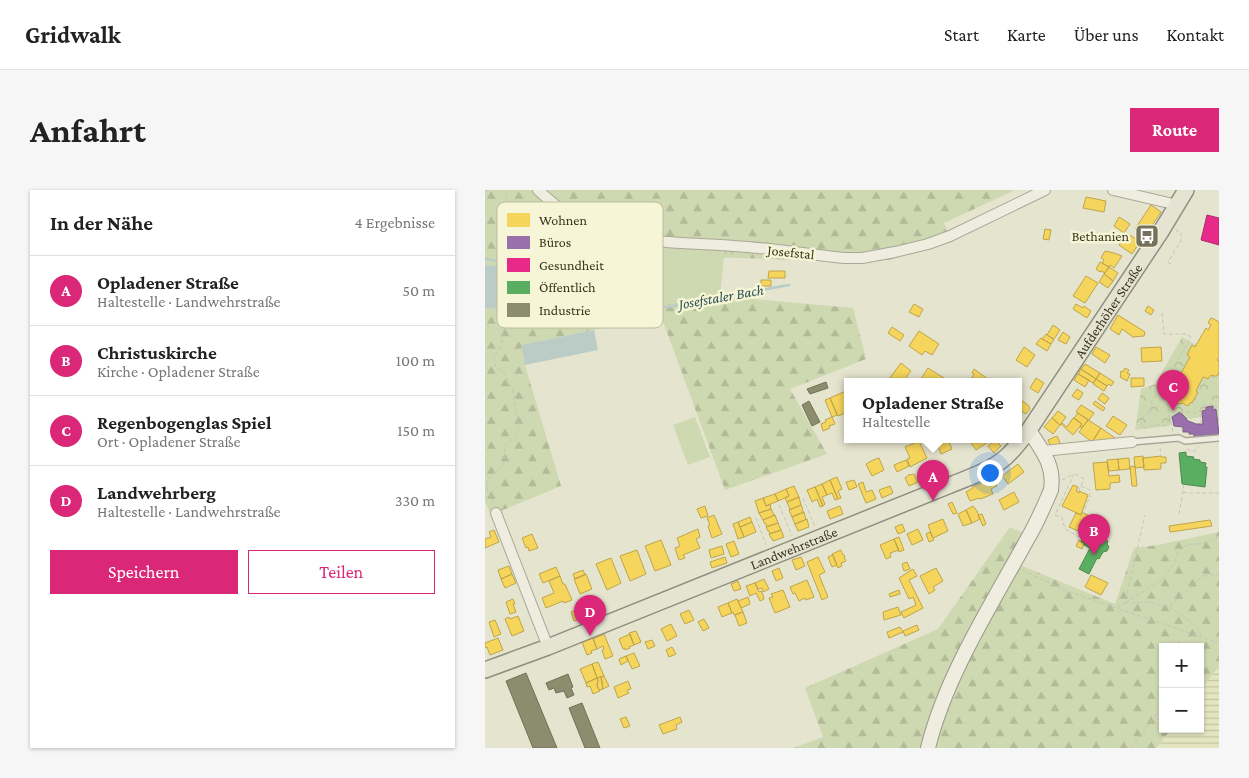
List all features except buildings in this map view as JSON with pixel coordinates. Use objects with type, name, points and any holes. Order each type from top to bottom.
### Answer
[{"type":"main road","name":"Aufderhöher Straße","points":[[1029,430],[1159,234],[1184,191]]},
{"type":"main road","points":[[928,748],[944,698],[954,675],[1029,537],[1051,490],[1053,482],[1052,470],[1043,451],[1029,430]]},
{"type":"main road","name":"Landwehrstraße","points":[[1022,439],[1029,430]]},
{"type":"main road","name":"Landwehrstraße","points":[[485,670],[548,647],[991,468],[1005,458],[1019,443]]},
{"type":"street","name":"Josefstal","points":[[537,190],[551,202]]},
{"type":"street","name":"Josefstal","points":[[663,241],[861,258],[928,244],[950,236],[1045,190]]},
{"type":"street","points":[[1113,190],[1176,206]]},
{"type":"street","points":[[1043,451],[1132,442]]},
{"type":"street","points":[[496,513],[548,647]]},
{"type":"lane","points":[[1132,442],[1175,438],[1185,441],[1219,438]]},
{"type":"path","points":[[485,191],[490,190]]},
{"type":"path","points":[[1171,264],[1168,262],[1181,240],[1181,233],[1173,228]]},
{"type":"path","points":[[1162,313],[1164,334],[1186,334],[1191,337],[1162,386],[1175,438]]},
{"type":"path","points":[[496,513],[487,488],[487,480],[502,466],[505,446],[517,433],[519,427],[513,390],[503,372],[495,366],[494,360],[494,356],[502,342],[504,328]]},
{"type":"path","points":[[1162,391],[1152,399],[1151,411],[1143,417],[1141,424],[1146,428],[1154,425],[1167,425],[1169,415]]},
{"type":"path","points":[[1219,398],[1219,403]]},
{"type":"path","points":[[1201,424],[1200,408],[1205,404],[1212,404],[1219,408]]},
{"type":"path","points":[[1180,412],[1200,413]]},
{"type":"path","points":[[1159,439],[1161,456]]},
{"type":"path","points":[[1190,456],[1191,452]]},
{"type":"path","points":[[1059,482],[1074,474]]},
{"type":"path","points":[[1074,474],[1084,479],[1078,492]]},
{"type":"path","points":[[1074,474],[1055,515],[1062,518],[1065,529],[1083,539]]},
{"type":"path","points":[[1179,514],[1184,484]]},
{"type":"path","points":[[1081,486],[1090,490],[1090,496],[1083,513]]},
{"type":"path","points":[[1183,492],[1219,493]]},
{"type":"path","points":[[803,498],[819,538]]},
{"type":"path","points":[[779,505],[796,547]]},
{"type":"path","points":[[1125,603],[1145,515]]},
{"type":"path","points":[[755,518],[771,557]]},
{"type":"path","points":[[1117,609],[1163,579],[1178,552],[1183,547],[1211,541],[1219,535]]},
{"type":"path","points":[[1019,569],[1066,590],[1117,609],[1216,642]]},
{"type":"path","points":[[1170,607],[1202,576],[1219,574]]},
{"type":"path","points":[[1125,603],[1149,602],[1170,607],[1198,628],[1202,636]]},
{"type":"path","points":[[1204,652],[1219,640]]},
{"type":"path","points":[[1131,748],[1159,710]]},
{"type":"green space","points":[[485,190],[1015,190],[944,223],[953,242],[889,260],[828,261],[712,257],[712,248],[663,247],[663,202],[497,202],[497,266],[485,265]]},
{"type":"green space","points":[[663,247],[712,248],[724,257],[720,296],[663,301]]},
{"type":"green space","points":[[712,248],[747,249],[747,258],[712,257]]},
{"type":"green space","points":[[720,296],[853,308],[866,359],[790,389],[827,454],[725,490],[663,321],[663,301]]},
{"type":"green space","points":[[485,308],[497,309],[497,328],[603,328],[521,345],[525,365],[561,486],[491,515],[485,501]]},
{"type":"green space","points":[[1182,337],[1219,358],[1219,426],[1216,410],[1213,410],[1213,406],[1206,407],[1206,410],[1202,411],[1202,417],[1187,419],[1180,413],[1172,417],[1170,426],[1135,430],[1141,389],[1155,384]]},
{"type":"green space","points":[[695,417],[710,457],[688,465],[673,425]]},
{"type":"green space","points":[[1010,527],[1025,534],[1010,560],[1115,604],[1134,548],[1219,532],[1219,666],[1204,686],[1204,643],[1159,643],[1159,733],[1168,733],[1155,748],[794,748],[823,737],[805,688],[938,629]]},
{"type":"green space","points":[[1219,666],[1219,748],[1155,748],[1168,733],[1204,733],[1204,686]]},
{"type":"shaded area","points":[[485,265],[497,266],[497,309],[485,308]]},
{"type":"shaded area","points":[[594,330],[598,350],[525,365],[521,345]]},
{"type":"waterway","name":"Josefstaler Bach","points":[[485,259],[497,261]]},
{"type":"waterway","name":"Josefstaler Bach","points":[[663,307],[789,285]]},
{"type":"place","name":"Bethanien","points":[[1147,236]]},
{"type":"place","name":"Regenbogenglas Spiel","points":[[1173,411]]},
{"type":"place","name":"Opladener Straße","points":[[933,501]]},
{"type":"place","name":"Christuskirche","points":[[1094,555]]},
{"type":"place","name":"Landwehrberg","points":[[590,636]]}]
